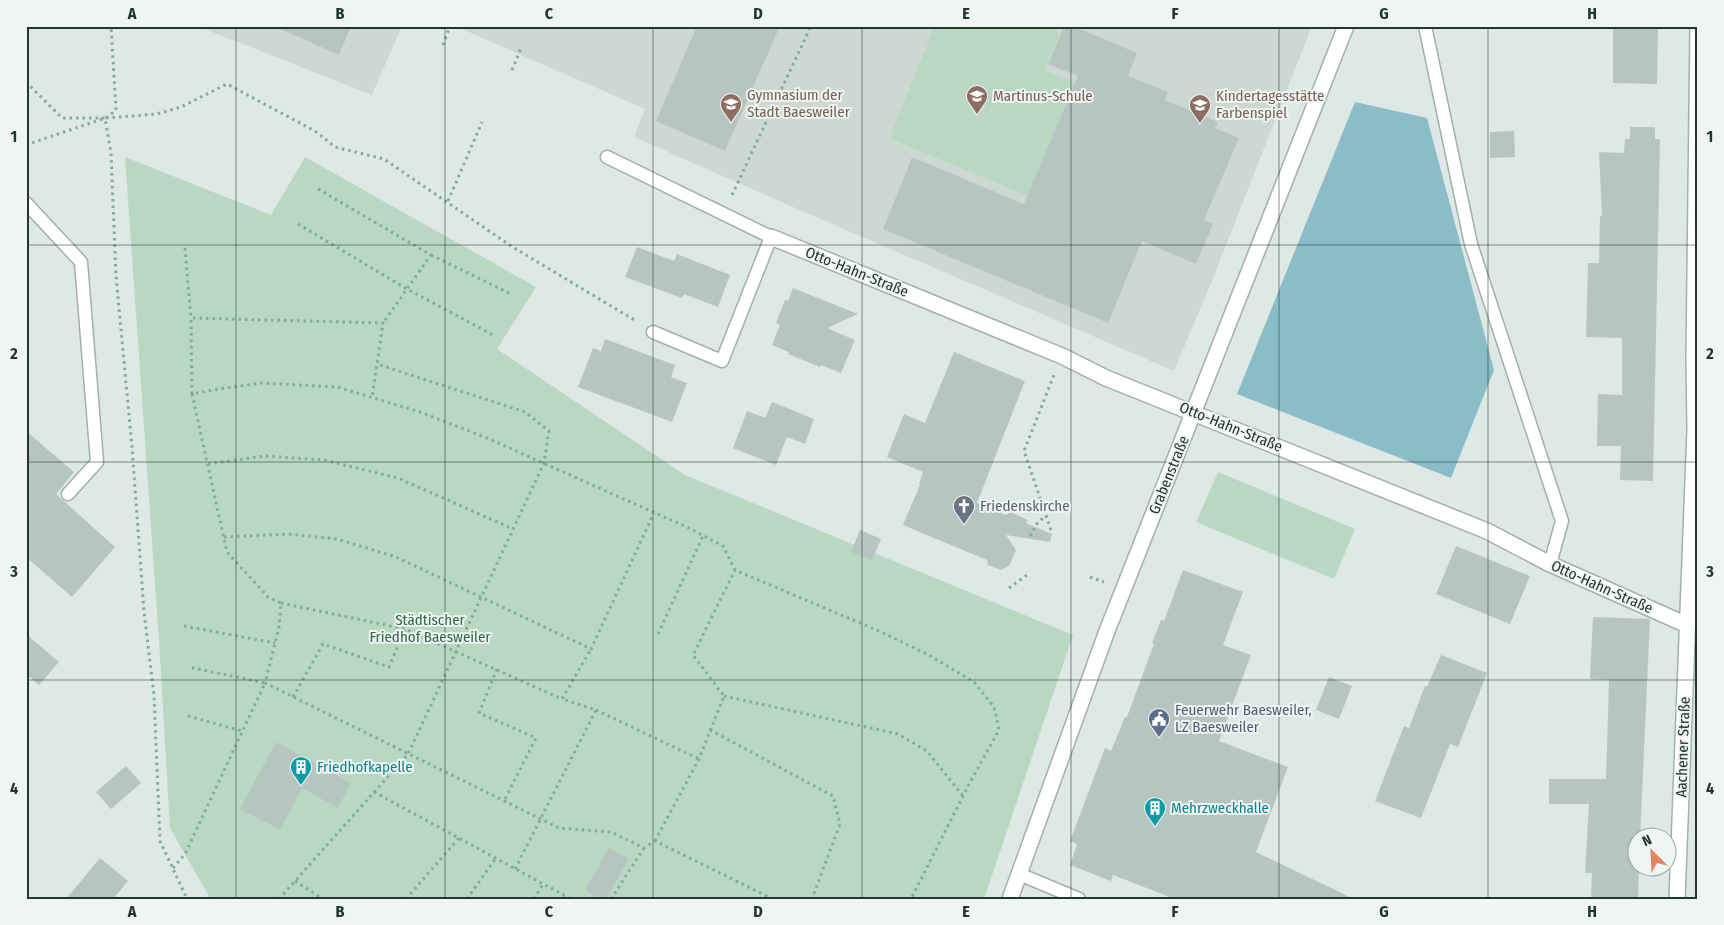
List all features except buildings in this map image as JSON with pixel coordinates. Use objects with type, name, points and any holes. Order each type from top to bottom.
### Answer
[{"type":"street","name":"Grabenstraße","points":[[1010,899],[1107,631],[1346,26]]},
{"type":"street","name":"Aachener Straße","points":[[1677,899],[1695,429],[1694,360],[1698,26]]},
{"type":"street","name":"Otto-Hahn-Straße","points":[[771,237],[1062,356],[1106,378],[1487,531],[1550,564],[1687,625]]},
{"type":"lane","points":[[1425,26],[1471,244],[1562,521],[1550,564]]},
{"type":"lane","points":[[607,157],[771,237],[722,360],[654,332]]},
{"type":"lane","points":[[26,203],[81,262],[98,462],[68,494]]},
{"type":"lane","points":[[1019,874],[1079,899]]},
{"type":"path","points":[[26,145],[106,118],[116,110],[111,26]]},
{"type":"path","points":[[443,45],[450,26]]},
{"type":"path","points":[[723,214],[811,26]]},
{"type":"path","points":[[512,70],[522,46]]},
{"type":"path","points":[[26,82],[62,118],[106,118],[157,114],[181,107],[227,84],[315,131],[335,147],[384,159],[511,246],[654,332]]},
{"type":"path","points":[[106,118],[110,153],[116,276],[132,447],[144,612],[154,695],[160,841],[187,899]]},
{"type":"path","points":[[448,202],[482,122]]},
{"type":"path","points":[[318,189],[431,254],[512,296]]},
{"type":"path","points":[[298,224],[408,288],[493,334]]},
{"type":"path","points":[[185,248],[191,318],[192,394],[227,552],[268,597],[282,603],[405,629],[562,699],[596,710],[699,759]]},
{"type":"path","points":[[372,398],[383,323],[431,254]]},
{"type":"path","points":[[191,318],[383,323]]},
{"type":"path","points":[[1051,530],[1024,451],[1062,356]]},
{"type":"path","points":[[282,898],[408,754],[544,463],[549,431],[524,412],[377,364]]},
{"type":"path","points":[[192,394],[260,383],[337,388],[420,412],[487,438],[703,536],[723,546],[734,570],[879,631],[927,654],[974,682],[994,707],[999,730],[911,899]]},
{"type":"path","points":[[208,464],[265,456],[324,460],[339,463],[398,478],[513,529]]},
{"type":"path","points":[[562,699],[591,648],[654,513]]},
{"type":"path","points":[[1030,536],[1038,522],[1046,516]]},
{"type":"path","points":[[224,537],[288,534],[337,539],[396,557],[591,648]]},
{"type":"path","points":[[658,634],[703,536]]},
{"type":"path","points":[[734,570],[693,655],[724,696],[898,734],[928,751],[963,796]]},
{"type":"path","points":[[1009,588],[1027,575]]},
{"type":"path","points":[[173,868],[185,854],[265,683],[279,627],[282,603]]},
{"type":"path","points":[[184,626],[275,643]]},
{"type":"path","points":[[292,697],[323,644],[389,667],[405,629]]},
{"type":"path","points":[[189,667],[265,683],[559,828],[611,832],[644,848]]},
{"type":"path","points":[[497,670],[479,713],[536,738],[504,801]]},
{"type":"path","points":[[610,899],[644,848],[655,841],[699,759],[724,696]]},
{"type":"path","points":[[515,869],[596,710]]},
{"type":"path","points":[[188,716],[242,730]]},
{"type":"path","points":[[710,730],[833,796],[840,824],[812,899]]},
{"type":"path","points":[[374,792],[571,899]]},
{"type":"path","points":[[406,899],[459,838]]},
{"type":"path","points":[[655,841],[773,899]]},
{"type":"path","points":[[467,899],[496,858]]},
{"type":"path","points":[[295,881],[323,899]]},
{"type":"path","points":[[534,899],[543,884]]},
{"type":"shaded area","points":[[197,26],[402,26],[372,95]]},
{"type":"shaded area","points":[[455,26],[1312,26],[1214,276],[1174,371],[634,137],[645,109]]},
{"type":"green space","points":[[935,26],[1044,26],[1060,32],[1044,70],[1075,83],[1028,196],[889,138]]},
{"type":"green space","name":"Städtischer Friedhof Baesweiler","points":[[125,157],[271,215],[305,157],[536,287],[497,349],[685,475],[1073,635],[984,899],[210,898],[170,828],[159,640]]},
{"type":"green space","points":[[1218,472],[1355,529],[1334,579],[1196,522]]},
{"type":"water","points":[[1355,102],[1427,118],[1494,370],[1451,478],[1237,394]]},
{"type":"place","name":"Martinus-Schule","points":[[977,115]]},
{"type":"place","name":"Gymnasium der Stadt Baesweiler","points":[[731,123]]},
{"type":"place","name":"Kindertagesstätte Farbenspiel","points":[[1200,124]]},
{"type":"place","name":"Friedenskirche","points":[[964,525]]},
{"type":"place","name":"Feuerwehr Baesweiler, LZ Baesweiler","points":[[1159,738]]},
{"type":"place","name":"Friedhofkapelle","points":[[301,786]]},
{"type":"place","name":"Mehrzweckhalle","points":[[1155,827]]}]
